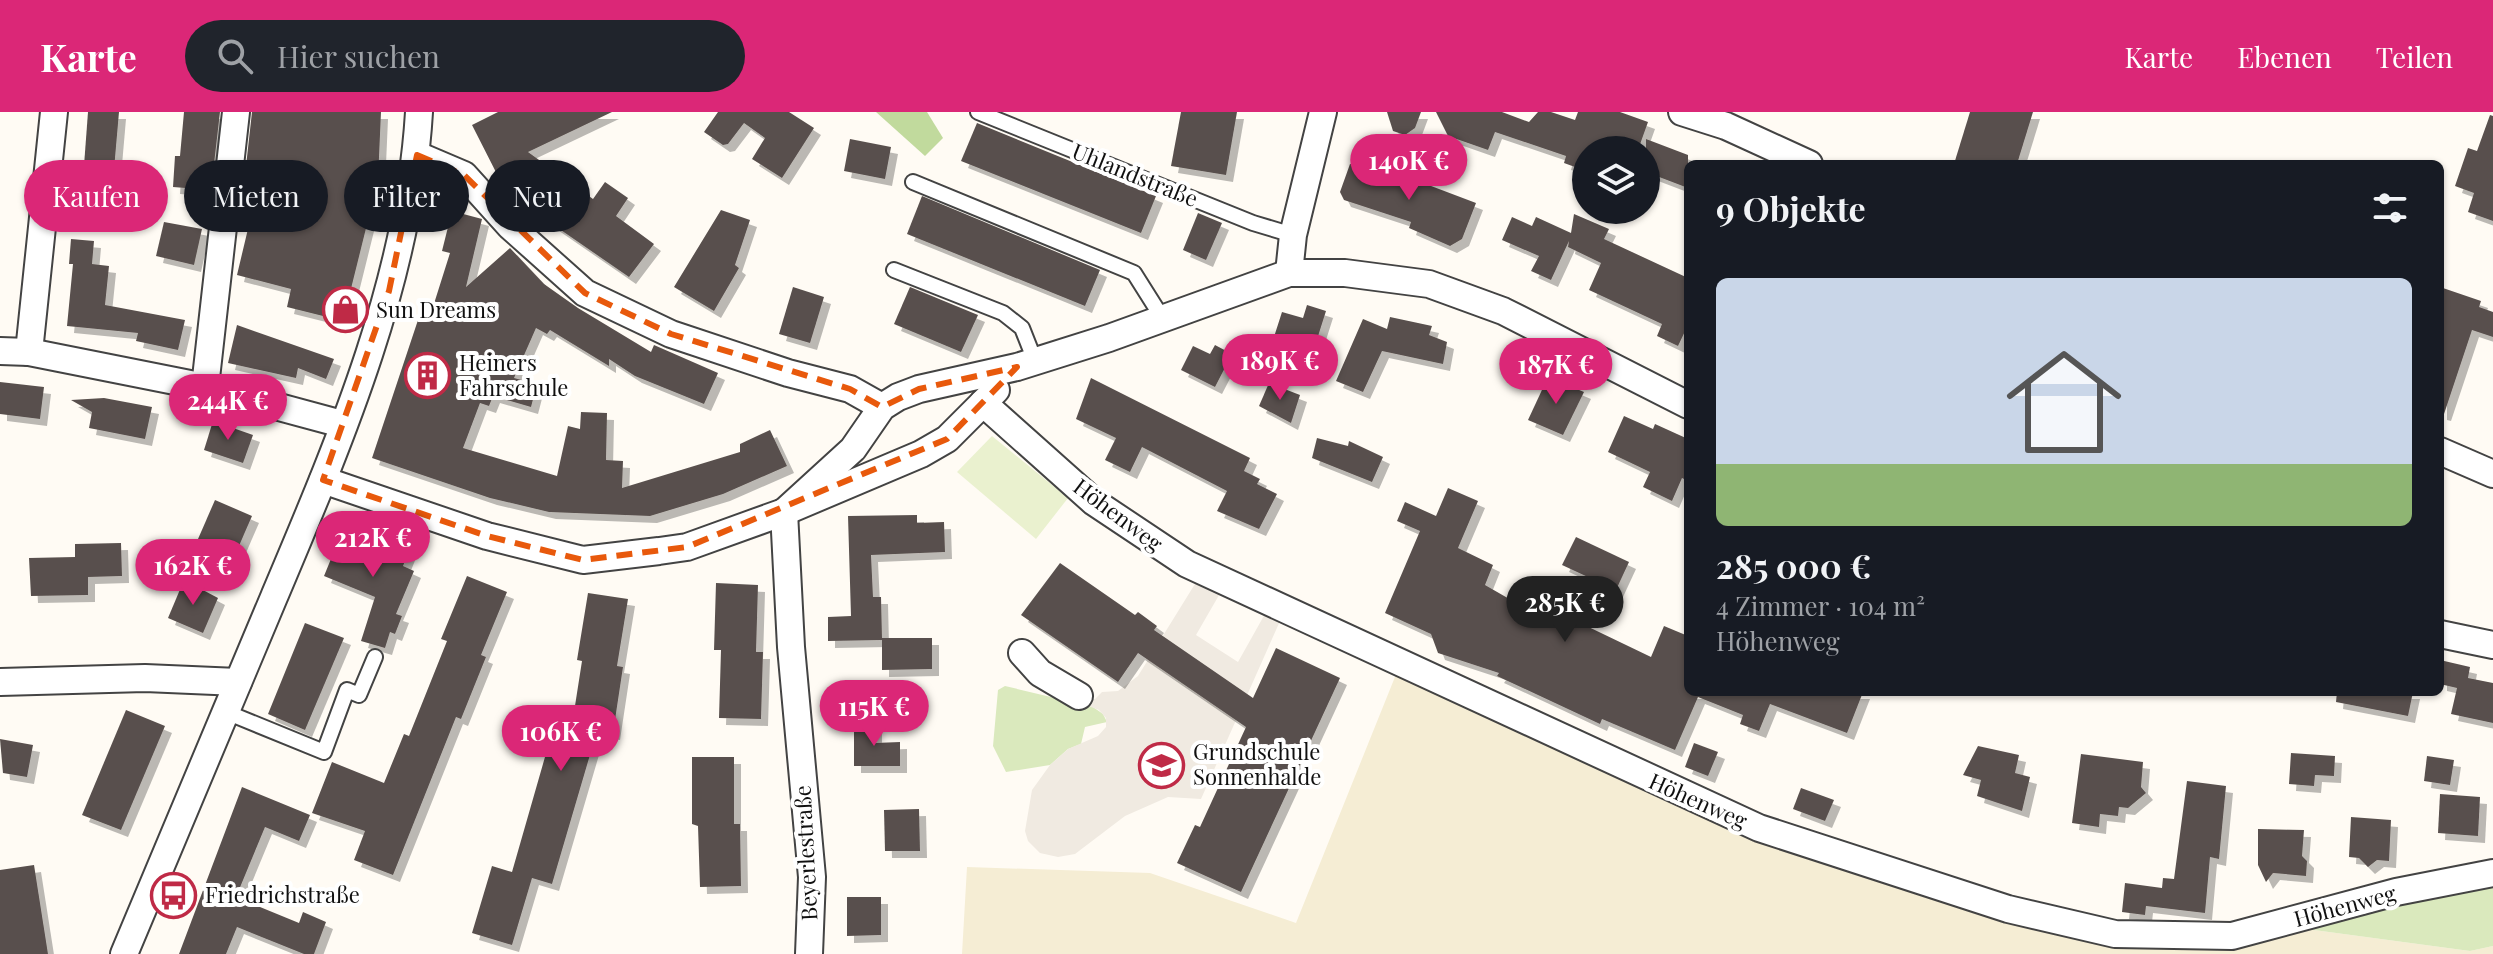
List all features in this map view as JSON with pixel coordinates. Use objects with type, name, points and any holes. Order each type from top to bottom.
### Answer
[{"type":"street","points":[[29,352],[54,112]]},
{"type":"street","points":[[205,387],[236,112]]},
{"type":"street","points":[[124,954],[323,480],[389,291],[417,155],[419,112]]},
{"type":"street","points":[[1289,273],[1293,235],[1323,112]]},
{"type":"street","points":[[1682,112],[1726,126],[1800,160]]},
{"type":"street","points":[[417,155],[464,175],[510,226],[585,293],[671,334],[788,373],[850,389],[882,407]]},
{"type":"street","points":[[784,512],[853,449],[882,407],[919,389],[1026,364],[1289,273],[1345,273],[1429,284],[1503,311],[1684,403]]},
{"type":"street","points":[[0,351],[29,352],[205,387],[342,424]]},
{"type":"street","points":[[323,480],[487,536],[583,560],[687,547],[784,512],[921,454],[947,439],[1026,364]]},
{"type":"street","name":"Höhenweg","points":[[983,403],[1094,502],[1187,564],[1759,828],[2008,909],[2115,934],[2232,936],[2396,892],[2493,873]]},
{"type":"street","points":[[2444,453],[2493,474]]},
{"type":"street","name":"Beyerlestraße","points":[[784,512],[791,647],[812,877],[809,954]]},
{"type":"street","points":[[2444,635],[2493,645]]},
{"type":"street","points":[[1022,653],[1040,673],[1079,696]]},
{"type":"street","points":[[0,682],[145,678],[238,682]]},
{"type":"lane","name":"Uhlandstraße","points":[[978,112],[1253,223],[1293,235]]},
{"type":"lane","points":[[913,182],[1134,273],[1163,319]]},
{"type":"lane","points":[[894,270],[1003,313],[1022,328],[1026,364]]},
{"type":"lane","points":[[226,712],[324,752],[347,690],[359,695],[375,657]]},
{"type":"highlighted area","points":[[417,155],[464,175],[585,293],[671,334],[850,389],[882,407],[919,389],[1017,367],[947,439],[687,547],[583,560],[487,536],[323,480],[389,291]]},
{"type":"shaded area","points":[[1203,571],[1226,583],[1196,635],[1238,662],[1270,605],[1284,612],[1201,799],[1168,797],[1125,816],[1075,854],[1058,857],[1040,853],[1028,841],[1025,831],[1032,790],[1050,765],[1068,749],[1098,736],[1106,727],[1106,718],[1099,710],[1078,702],[1095,699],[1102,692],[1118,691],[1138,676]]},
{"type":"shaded area","points":[[1401,662],[1759,828],[2115,934],[2277,925],[2470,951],[2493,946],[2493,954],[962,954],[967,867],[1150,873],[1296,923]]},
{"type":"green space","points":[[876,112],[927,112],[943,138],[925,156]]},
{"type":"green space","points":[[992,436],[1068,498],[1036,539],[957,472]]},
{"type":"green space","points":[[1005,686],[1093,707],[1103,714],[1107,722],[1085,727],[1081,744],[1068,749],[1050,765],[1006,772],[993,746],[998,690]]},
{"type":"green space","points":[[2493,873],[2493,946],[2470,951],[2277,925]]},
{"type":"building","points":[[88,112],[119,112],[115,160],[84,160]]},
{"type":"building","points":[[184,112],[220,112],[214,160],[184,160],[184,188],[173,187],[175,156],[180,156]]},
{"type":"building","points":[[252,112],[381,112],[379,160],[344,160],[344,232],[365,232],[343,321],[287,307],[291,289],[237,275],[247,232],[328,232],[328,160],[247,160]]},
{"type":"building","points":[[498,112],[612,112],[528,152],[539,160],[490,160],[472,125]]},
{"type":"building","points":[[718,112],[789,112],[814,128],[782,178],[752,159],[765,138],[744,123],[728,144],[723,145],[704,132]]},
{"type":"building","points":[[1181,112],[1237,112],[1226,175],[1171,166]]},
{"type":"building","points":[[1387,112],[1421,112],[1415,128],[1405,135],[1393,131]]},
{"type":"building","points":[[1436,112],[1502,112],[1529,122],[1538,112],[1551,112],[1575,120],[1578,112],[1620,112],[1648,122],[1643,136],[1572,136],[1572,166],[1564,163],[1566,156],[1495,132],[1488,150],[1448,136]]},
{"type":"building","points":[[1970,112],[2033,112],[2018,160],[1955,160]]},
{"type":"building","points":[[2490,115],[2493,116],[2493,221],[2468,212],[2474,193],[2455,186],[2468,148],[2477,151]]},
{"type":"building","points":[[977,123],[1156,196],[1141,233],[961,161]]},
{"type":"building","points":[[850,139],[891,147],[885,179],[844,171]]},
{"type":"building","points":[[1660,144],[1688,155],[1688,160],[1684,160],[1684,186],[1660,177]]},
{"type":"building","points":[[1350,164],[1373,164],[1476,203],[1462,239],[1450,246],[1409,228],[1411,222],[1344,200],[1340,192]]},
{"type":"building","points":[[605,182],[628,198],[616,216],[654,244],[629,277],[564,232],[590,232],[590,197],[593,199]]},
{"type":"building","points":[[922,196],[1100,270],[1085,306],[907,234]]},
{"type":"building","points":[[721,210],[750,220],[735,265],[739,268],[714,311],[674,287]]},
{"type":"building","points":[[1198,213],[1222,223],[1206,260],[1183,250]]},
{"type":"building","points":[[469,216],[482,219],[466,287],[510,248],[544,284],[651,352],[654,345],[718,373],[704,404],[635,376],[609,359],[609,366],[550,330],[547,334],[536,328],[514,378],[537,384],[531,407],[493,396],[489,406],[480,403],[463,448],[557,476],[568,426],[580,429],[581,412],[607,413],[606,460],[623,461],[622,488],[740,452],[740,444],[770,430],[787,466],[723,494],[650,516],[549,512],[490,498],[372,458],[419,317],[432,310],[450,253],[442,251],[447,232],[469,232]]},
{"type":"building","points":[[1512,217],[1532,226],[1536,217],[1571,233],[1572,224],[1597,224],[1609,229],[1604,239],[1684,276],[1684,333],[1678,346],[1657,336],[1662,324],[1589,290],[1601,263],[1568,247],[1569,241],[1551,280],[1531,271],[1539,256],[1502,240]]},
{"type":"building","points":[[168,223],[184,226],[184,232],[201,232],[194,265],[156,256],[162,232],[168,232]]},
{"type":"building","points":[[71,239],[94,241],[92,264],[109,266],[105,305],[185,320],[178,350],[136,341],[138,333],[67,326],[73,264],[69,264]]},
{"type":"building","points":[[793,287],[824,297],[810,343],[779,334]]},
{"type":"building","points":[[910,287],[978,315],[961,352],[894,324]]},
{"type":"building","points":[[2444,288],[2481,301],[2479,307],[2493,312],[2493,337],[2472,330],[2444,414]]},
{"type":"building","points":[[1307,305],[1326,311],[1313,352],[1273,340],[1282,312],[1303,318]]},
{"type":"building","points":[[1390,317],[1432,326],[1429,335],[1447,342],[1443,364],[1382,351],[1363,392],[1336,381],[1363,319],[1387,329]]},
{"type":"building","points":[[237,325],[334,359],[326,379],[298,368],[296,378],[228,363]]},
{"type":"building","points":[[1215,345],[1232,354],[1215,387],[1181,370],[1193,346],[1210,354]]},
{"type":"building","points":[[1548,377],[1584,392],[1563,435],[1528,420]]},
{"type":"building","points":[[1091,378],[1250,458],[1244,471],[1260,479],[1257,484],[1277,494],[1259,529],[1217,511],[1227,491],[1142,447],[1130,472],[1105,460],[1116,438],[1076,419]]},
{"type":"building","points":[[0,382],[44,387],[40,419],[0,414]]},
{"type":"building","points":[[1269,383],[1300,395],[1291,423],[1259,406]]},
{"type":"building","points":[[104,398],[152,407],[145,439],[89,428],[92,412],[71,400]]},
{"type":"building","points":[[1624,416],[1653,429],[1655,424],[1684,437],[1684,479],[1672,501],[1643,487],[1650,472],[1608,452]]},
{"type":"building","points":[[213,421],[253,435],[243,463],[204,450]]},
{"type":"building","points":[[1317,438],[1348,446],[1349,441],[1383,457],[1372,482],[1312,458]]},
{"type":"building","points":[[1448,488],[1478,501],[1458,548],[1493,565],[1485,585],[1518,604],[1522,595],[1651,657],[1664,626],[1684,634],[1684,696],[1861,696],[1847,733],[1770,704],[1759,731],[1740,724],[1743,715],[1698,697],[1675,750],[1602,719],[1600,724],[1497,676],[1499,673],[1438,653],[1431,634],[1385,613],[1420,531],[1397,521],[1405,502],[1436,516]]},
{"type":"building","points":[[215,500],[252,516],[235,555],[198,539]]},
{"type":"building","points":[[917,515],[917,523],[944,522],[945,552],[871,555],[873,597],[881,597],[882,638],[932,638],[932,669],[882,670],[882,640],[828,641],[828,617],[851,616],[848,516]]},
{"type":"building","points":[[352,529],[409,551],[403,566],[414,571],[396,614],[402,616],[395,634],[390,632],[385,648],[361,641],[375,597],[324,576],[342,532]]},
{"type":"building","points":[[1576,537],[1629,562],[1616,590],[1562,565]]},
{"type":"building","points":[[121,543],[122,576],[88,577],[88,595],[31,596],[29,558],[75,557],[75,544]]},
{"type":"building","points":[[1060,563],[1135,615],[1138,612],[1157,626],[1154,630],[1253,698],[1276,648],[1340,678],[1241,892],[1177,863],[1195,825],[1200,827],[1246,727],[1138,653],[1118,682],[1021,615]]},
{"type":"building","points":[[467,576],[507,592],[481,655],[486,657],[461,719],[456,717],[393,875],[354,860],[365,831],[312,813],[332,762],[384,783],[404,734],[409,736],[447,641],[441,639]]},
{"type":"building","points":[[184,580],[218,598],[203,633],[168,618]]},
{"type":"building","points":[[716,583],[758,585],[756,652],[763,652],[761,719],[719,718],[721,650],[714,650]]},
{"type":"building","points":[[588,593],[628,599],[617,666],[623,667],[613,733],[597,731],[552,884],[532,878],[512,945],[472,933],[492,866],[512,872],[547,750],[567,757],[582,661],[577,660]]},
{"type":"building","points":[[305,623],[344,638],[305,730],[268,714]]},
{"type":"building","points":[[2444,661],[2470,667],[2468,678],[2493,683],[2493,723],[2451,714],[2457,688],[2444,685]]},
{"type":"building","points":[[2337,696],[2412,696],[2408,716],[2336,702]]},
{"type":"building","points":[[126,710],[165,726],[121,830],[82,815]]},
{"type":"building","points":[[854,723],[875,723],[875,743],[900,742],[900,766],[854,766]]},
{"type":"building","points":[[0,739],[33,745],[27,777],[3,773]]},
{"type":"building","points":[[1694,743],[1718,752],[1708,776],[1685,767]]},
{"type":"building","points":[[1978,746],[2019,755],[2015,773],[2030,777],[2022,811],[1977,796],[1981,780],[1963,775]]},
{"type":"building","points":[[2291,753],[2335,756],[2334,776],[2315,775],[2314,786],[2289,784]]},
{"type":"building","points":[[2081,754],[2143,762],[2141,787],[2146,793],[2128,808],[2119,807],[2118,816],[2100,814],[2099,827],[2072,823]]},
{"type":"building","points":[[2427,756],[2454,760],[2450,785],[2424,781]]},
{"type":"building","points":[[692,757],[734,757],[734,824],[740,824],[741,886],[700,887],[698,826],[692,824]]},
{"type":"building","points":[[2187,781],[2226,786],[2219,859],[2210,857],[2205,913],[2146,906],[2145,915],[2122,912],[2125,883],[2162,888],[2163,878],[2174,879]]},
{"type":"building","points":[[242,787],[310,815],[299,841],[265,827],[236,897],[299,923],[303,912],[326,922],[314,954],[304,954],[237,927],[226,954],[179,954]]},
{"type":"building","points":[[1801,788],[1834,800],[1825,821],[1793,809]]},
{"type":"building","points":[[2440,794],[2480,797],[2478,836],[2438,833]]},
{"type":"building","points":[[919,809],[920,851],[885,851],[884,810]]},
{"type":"building","points":[[2351,817],[2391,820],[2389,861],[2377,860],[2368,867],[2359,858],[2349,857]]},
{"type":"building","points":[[2258,829],[2304,830],[2302,856],[2307,861],[2306,876],[2273,873],[2266,882],[2258,865]]},
{"type":"building","points":[[34,865],[48,954],[0,954],[0,870]]},
{"type":"building","points":[[847,897],[881,897],[881,935],[847,936]]},
{"type":"place","name":"Sun Dreams","points":[[345,310]]},
{"type":"place","name":"Heiners Fahrschule","points":[[428,376]]},
{"type":"place","name":"Grundschule Sonnenhalde","points":[[1162,765]]},
{"type":"place","name":"Friedrichstraße","points":[[174,895]]}]
